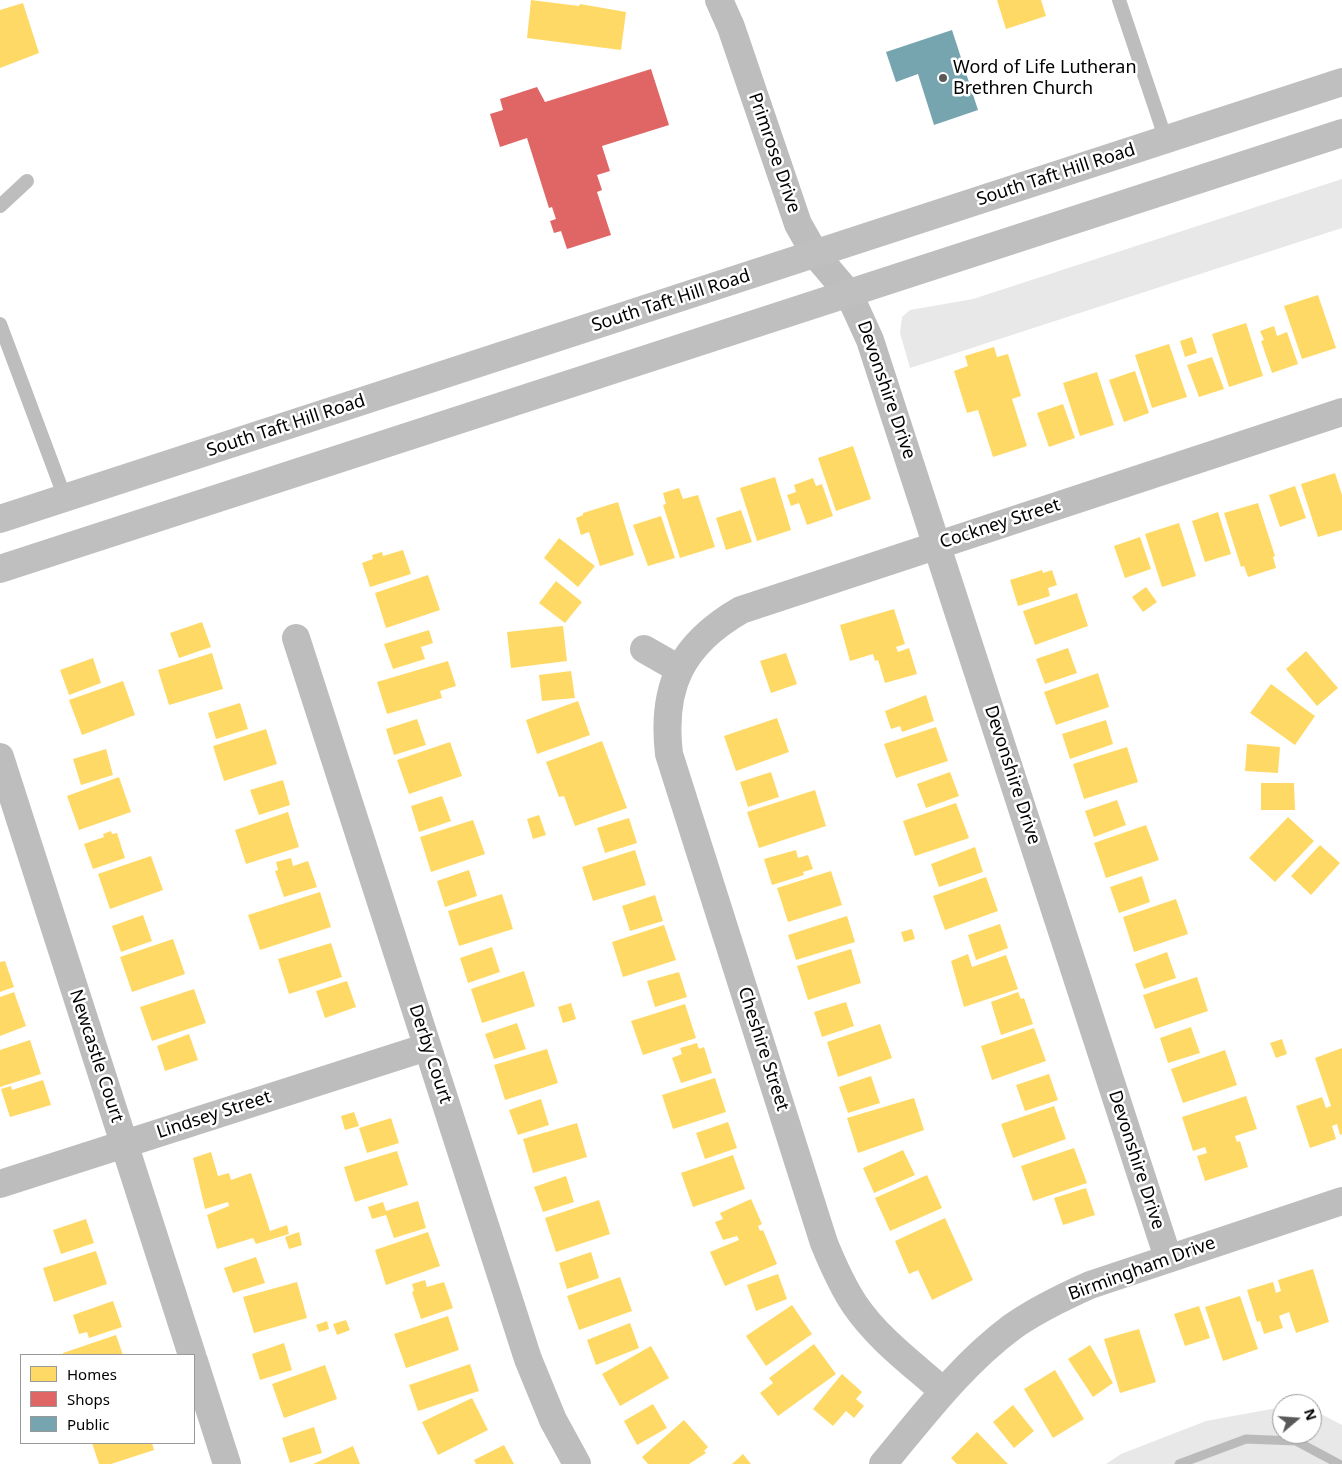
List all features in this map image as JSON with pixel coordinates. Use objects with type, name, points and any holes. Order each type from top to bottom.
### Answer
[{"type":"main road","name":"South Taft Hill Road","points":[[0,519],[1342,82]]},
{"type":"main road","points":[[0,569],[1342,133]]},
{"type":"street","name":"Primrose Drive","points":[[719,0],[728,19],[798,224],[815,254],[849,294]]},
{"type":"street","name":"Devonshire Drive","points":[[849,294],[870,340],[1168,1258]]},
{"type":"street","name":"Cockney Street","points":[[679,669],[694,646],[718,623],[741,610],[1342,412]]},
{"type":"street","name":"Derby Court","points":[[296,638],[528,1359],[553,1420],[578,1464]]},
{"type":"street","points":[[644,649],[679,669]]},
{"type":"street","name":"Cheshire Street","points":[[679,669],[668,700],[666,727],[668,754],[824,1244],[836,1273],[856,1306],[876,1330],[943,1392]]},
{"type":"street","name":"Newcastle Court","points":[[0,757],[192,1354]]},
{"type":"street","name":"Lindsey Street","points":[[0,1184],[428,1047]]},
{"type":"street","name":"Birmingham Drive","points":[[883,1464],[969,1364],[1012,1328],[1055,1301],[1090,1285],[1342,1201]]},
{"type":"street","points":[[195,1364],[227,1464]]},
{"type":"lane","points":[[1118,0],[1166,140]]},
{"type":"lane","points":[[0,206],[27,180]]},
{"type":"lane","points":[[0,324],[65,498]]},
{"type":"shaded area","points":[[1342,179],[1342,228],[910,368],[900,333],[902,317],[910,310],[973,299]]},
{"type":"shaded area","points":[[1272,1409],[1272,1444],[1322,1444],[1323,1415],[1342,1425],[1342,1464],[1106,1464],[1121,1454],[1206,1421]]},
{"type":"building: Homes","points":[[531,0],[579,6],[580,4],[626,12],[621,50],[527,38]]},
{"type":"building: Homes","points":[[997,0],[1041,0],[1046,16],[1006,29]]},
{"type":"building: Homes","points":[[23,3],[39,53],[0,68],[0,10]]},
{"type":"building: Homes","points":[[1318,295],[1336,348],[1302,359],[1284,306]]},
{"type":"building: Homes","points":[[1246,323],[1263,376],[1229,387],[1212,334]]},
{"type":"building: Homes","points":[[1274,326],[1277,336],[1287,332],[1298,364],[1272,373],[1261,341],[1264,340],[1260,331]]},
{"type":"building: Homes","points":[[1192,337],[1197,353],[1185,357],[1180,341]]},
{"type":"building: Homes","points":[[1169,344],[1187,397],[1152,408],[1135,355]]},
{"type":"building: Homes","points":[[994,347],[997,357],[1008,354],[1021,396],[1012,399],[1027,446],[993,457],[978,410],[967,413],[954,371],[968,366],[965,356]]},
{"type":"building: Homes","points":[[1212,357],[1224,389],[1199,397],[1187,365]]},
{"type":"building: Homes","points":[[1135,371],[1149,413],[1124,422],[1109,380]]},
{"type":"building: Homes","points":[[1097,372],[1114,425],[1080,436],[1063,383]]},
{"type":"building: Homes","points":[[1063,404],[1075,438],[1049,447],[1037,413]]},
{"type":"building: Homes","points":[[853,446],[871,499],[836,511],[818,458]]},
{"type":"building: Homes","points":[[1335,473],[1342,495],[1342,530],[1318,537],[1301,484]]},
{"type":"building: Homes","points":[[775,477],[791,530],[757,541],[740,488]]},
{"type":"building: Homes","points":[[813,478],[816,486],[822,484],[833,516],[807,525],[799,503],[791,506],[787,495],[796,492],[794,485]]},
{"type":"building: Homes","points":[[1295,486],[1306,518],[1280,527],[1269,495]]},
{"type":"building: Homes","points":[[679,488],[683,499],[698,495],[715,547],[680,558],[663,505],[666,504],[663,493]]},
{"type":"building: Homes","points":[[618,502],[634,555],[600,566],[589,532],[581,535],[576,518],[583,515],[583,513]]},
{"type":"building: Homes","points":[[1258,503],[1275,556],[1273,557],[1276,568],[1248,577],[1244,566],[1241,567],[1224,513]]},
{"type":"building: Homes","points":[[741,510],[752,542],[726,550],[716,518]]},
{"type":"building: Homes","points":[[1218,512],[1231,554],[1205,562],[1192,521]]},
{"type":"building: Homes","points":[[661,516],[675,558],[648,566],[633,525]]},
{"type":"building: Homes","points":[[1179,523],[1196,576],[1162,587],[1145,534]]},
{"type":"building: Homes","points":[[1140,537],[1151,569],[1125,578],[1114,546]]},
{"type":"building: Homes","points":[[559,538],[595,566],[578,587],[544,558]]},
{"type":"building: Homes","points":[[403,550],[411,574],[370,587],[362,563],[373,559],[372,555],[382,552],[383,556]]},
{"type":"building: Homes","points":[[1042,570],[1043,573],[1052,570],[1057,585],[1048,588],[1050,596],[1018,606],[1010,580]]},
{"type":"building: Homes","points":[[428,575],[440,610],[386,628],[375,593]]},
{"type":"building: Homes","points":[[556,581],[582,602],[565,623],[539,603]]},
{"type":"building: Homes","points":[[1146,587],[1157,602],[1143,612],[1132,597]]},
{"type":"building: Homes","points":[[1077,593],[1088,626],[1035,645],[1023,611]]},
{"type":"building: Homes","points":[[894,609],[905,644],[896,647],[898,652],[909,648],[917,674],[885,683],[878,660],[875,661],[873,654],[850,661],[840,625]]},
{"type":"building: Homes","points":[[202,622],[211,647],[179,658],[170,633]]},
{"type":"building: Homes","points":[[563,626],[567,661],[511,668],[507,632]]},
{"type":"building: Homes","points":[[429,630],[433,643],[421,647],[425,659],[393,669],[384,644]]},
{"type":"building: Homes","points":[[1068,648],[1077,673],[1045,684],[1036,659]]},
{"type":"building: Homes","points":[[1306,651],[1338,688],[1317,706],[1286,669]]},
{"type":"building: Homes","points":[[212,653],[223,689],[169,705],[158,670]]},
{"type":"building: Homes","points":[[786,653],[797,684],[771,693],[760,661]]},
{"type":"building: Homes","points":[[93,658],[101,683],[69,695],[60,670]]},
{"type":"building: Homes","points":[[448,661],[456,686],[440,691],[442,698],[387,714],[377,682]]},
{"type":"building: Homes","points":[[571,671],[575,698],[542,701],[539,675]]},
{"type":"building: Homes","points":[[1098,673],[1109,707],[1056,725],[1044,692]]},
{"type":"building: Homes","points":[[123,681],[135,715],[82,735],[69,700]]},
{"type":"building: Homes","points":[[1271,684],[1315,716],[1295,745],[1250,713]]},
{"type":"building: Homes","points":[[926,695],[934,721],[902,732],[900,726],[891,729],[885,711]]},
{"type":"building: Homes","points":[[578,701],[590,735],[537,754],[526,720]]},
{"type":"building: Homes","points":[[240,703],[248,729],[216,739],[208,713]]},
{"type":"building: Homes","points":[[777,718],[789,752],[736,771],[724,736]]},
{"type":"building: Homes","points":[[417,719],[426,745],[394,755],[386,729]]},
{"type":"building: Homes","points":[[1106,720],[1113,744],[1070,759],[1062,734]]},
{"type":"building: Homes","points":[[936,727],[948,761],[896,778],[884,744]]},
{"type":"building: Homes","points":[[266,729],[277,764],[224,781],[213,746]]},
{"type":"building: Homes","points":[[602,741],[627,808],[575,826],[564,796],[559,797],[546,762]]},
{"type":"building: Homes","points":[[450,742],[462,776],[409,794],[397,760]]},
{"type":"building: Homes","points":[[1247,744],[1280,747],[1278,773],[1245,771]]},
{"type":"building: Homes","points":[[1127,747],[1138,782],[1084,799],[1073,764]]},
{"type":"building: Homes","points":[[106,749],[113,775],[81,785],[73,759]]},
{"type":"building: Homes","points":[[771,772],[779,797],[748,807],[740,782]]},
{"type":"building: Homes","points":[[950,772],[959,796],[926,808],[917,784]]},
{"type":"building: Homes","points":[[119,777],[131,812],[79,830],[67,796]]},
{"type":"building: Homes","points":[[283,780],[290,805],[259,815],[250,790]]},
{"type":"building: Homes","points":[[1261,783],[1294,783],[1295,810],[1261,810]]},
{"type":"building: Homes","points":[[815,790],[826,826],[759,848],[747,812]]},
{"type":"building: Homes","points":[[442,796],[451,821],[419,832],[411,806]]},
{"type":"building: Homes","points":[[1117,800],[1126,825],[1094,837],[1085,811]]},
{"type":"building: Homes","points":[[956,803],[969,838],[915,856],[903,821]]},
{"type":"building: Homes","points":[[288,812],[299,847],[246,864],[235,830]]},
{"type":"building: Homes","points":[[539,815],[546,835],[533,839],[527,819]]},
{"type":"building: Homes","points":[[1288,817],[1314,841],[1275,882],[1249,858]]},
{"type":"building: Homes","points":[[629,818],[637,843],[605,853],[597,828]]},
{"type":"building: Homes","points":[[473,820],[485,854],[431,872],[420,837]]},
{"type":"building: Homes","points":[[1146,825],[1159,860],[1106,878],[1094,843]]},
{"type":"building: Homes","points":[[111,831],[112,834],[117,833],[125,858],[93,869],[84,844],[104,837],[103,834]]},
{"type":"building: Homes","points":[[1320,845],[1340,863],[1311,895],[1291,876]]},
{"type":"building: Homes","points":[[975,847],[983,872],[939,887],[931,864]]},
{"type":"building: Homes","points":[[635,850],[646,885],[593,901],[582,867]]},
{"type":"building: Homes","points":[[796,850],[798,858],[808,855],[813,869],[803,872],[804,875],[772,885],[764,859]]},
{"type":"building: Homes","points":[[151,856],[163,890],[110,909],[98,874]]},
{"type":"building: Homes","points":[[291,858],[293,866],[308,861],[317,887],[284,897],[275,871],[278,870],[276,862]]},
{"type":"building: Homes","points":[[469,870],[477,896],[445,907],[437,881]]},
{"type":"building: Homes","points":[[831,871],[842,905],[788,922],[777,888]]},
{"type":"building: Homes","points":[[1142,876],[1150,902],[1119,913],[1110,887]]},
{"type":"building: Homes","points":[[986,877],[998,911],[945,930],[933,896]]},
{"type":"building: Homes","points":[[320,892],[331,927],[260,950],[248,915]]},
{"type":"building: Homes","points":[[502,894],[513,929],[459,946],[448,911]]},
{"type":"building: Homes","points":[[655,895],[663,921],[630,931],[622,906]]},
{"type":"building: Homes","points":[[1176,899],[1188,934],[1134,952],[1123,917]]},
{"type":"building: Homes","points":[[143,915],[152,941],[121,952],[112,926]]},
{"type":"building: Homes","points":[[847,916],[855,942],[796,960],[788,935]]},
{"type":"building: Homes","points":[[1000,924],[1008,948],[976,960],[968,935]]},
{"type":"building: Homes","points":[[664,925],[676,960],[623,977],[612,942]]},
{"type":"building: Homes","points":[[912,929],[915,939],[904,942],[901,932]]},
{"type":"building: Homes","points":[[173,939],[185,974],[132,992],[120,957]]},
{"type":"building: Homes","points":[[331,943],[342,977],[289,994],[278,959]]},
{"type":"building: Homes","points":[[492,947],[500,972],[468,983],[460,958]]},
{"type":"building: Homes","points":[[851,949],[861,983],[808,1000],[797,966]]},
{"type":"building: Homes","points":[[1167,952],[1176,978],[1144,989],[1135,964]]},
{"type":"building: Homes","points":[[968,954],[972,967],[1006,955],[1018,989],[964,1007],[951,961]]},
{"type":"building: Homes","points":[[5,961],[14,987],[0,992],[0,962]]},
{"type":"building: Homes","points":[[524,971],[535,1006],[482,1023],[471,989]]},
{"type":"building: Homes","points":[[679,972],[687,997],[655,1007],[647,981]]},
{"type":"building: Homes","points":[[1197,977],[1208,1011],[1155,1029],[1143,995]]},
{"type":"building: Homes","points":[[347,981],[356,1007],[325,1018],[316,991]]},
{"type":"building: Homes","points":[[194,989],[206,1023],[152,1041],[140,1007]]},
{"type":"building: Homes","points":[[14,992],[26,1026],[0,1036],[0,997]]},
{"type":"building: Homes","points":[[1018,992],[1021,999],[1024,998],[1033,1024],[1001,1035],[991,1002]]},
{"type":"building: Homes","points":[[846,1002],[854,1026],[822,1037],[814,1012]]},
{"type":"building: Homes","points":[[571,1003],[576,1019],[563,1023],[558,1007]]},
{"type":"building: Homes","points":[[685,1004],[696,1038],[643,1055],[631,1021]]},
{"type":"building: Homes","points":[[517,1023],[526,1049],[494,1059],[485,1034]]},
{"type":"building: Homes","points":[[880,1024],[892,1058],[838,1077],[827,1042]]},
{"type":"building: Homes","points":[[1191,1027],[1200,1053],[1168,1063],[1160,1038]]},
{"type":"building: Homes","points":[[1034,1028],[1046,1061],[992,1080],[981,1046]]},
{"type":"building: Homes","points":[[189,1034],[198,1060],[165,1071],[157,1046]]},
{"type":"building: Homes","points":[[1282,1039],[1287,1054],[1276,1058],[1270,1043]]},
{"type":"building: Homes","points":[[30,1040],[41,1074],[0,1087],[0,1050]]},
{"type":"building: Homes","points":[[697,1043],[699,1049],[704,1047],[712,1073],[681,1083],[672,1058],[682,1054],[680,1048]]},
{"type":"building: Homes","points":[[1342,1048],[1342,1134],[1340,1135],[1337,1124],[1332,1126],[1336,1139],[1310,1148],[1296,1106],[1322,1097],[1326,1108],[1331,1106],[1315,1058]]},
{"type":"building: Homes","points":[[547,1049],[558,1083],[505,1100],[494,1065]]},
{"type":"building: Homes","points":[[1225,1050],[1237,1085],[1183,1103],[1171,1069]]},
{"type":"building: Homes","points":[[1049,1074],[1058,1100],[1025,1111],[1016,1085]]},
{"type":"building: Homes","points":[[871,1076],[880,1103],[848,1113],[839,1087]]},
{"type":"building: Homes","points":[[715,1078],[726,1112],[673,1129],[662,1095]]},
{"type":"building: Homes","points":[[43,1080],[51,1105],[10,1117],[1,1089],[11,1086],[12,1090]]},
{"type":"building: Homes","points":[[1246,1096],[1257,1129],[1235,1136],[1237,1142],[1240,1141],[1248,1167],[1205,1181],[1197,1156],[1207,1153],[1205,1147],[1193,1151],[1182,1117]]},
{"type":"building: Homes","points":[[914,1098],[924,1130],[858,1153],[847,1118]]},
{"type":"building: Homes","points":[[541,1099],[549,1125],[518,1135],[509,1110]]},
{"type":"building: Homes","points":[[1054,1106],[1066,1139],[1013,1158],[1001,1124]]},
{"type":"building: Homes","points":[[354,1112],[359,1126],[345,1130],[341,1116]]},
{"type":"building: Homes","points":[[391,1118],[399,1143],[367,1153],[359,1128]]},
{"type":"building: Homes","points":[[728,1122],[737,1148],[705,1159],[696,1133]]},
{"type":"building: Homes","points":[[577,1123],[587,1157],[533,1173],[523,1139]]},
{"type":"building: Homes","points":[[1074,1148],[1087,1183],[1033,1201],[1021,1166]]},
{"type":"building: Homes","points":[[903,1150],[915,1175],[874,1193],[863,1168]]},
{"type":"building: Homes","points":[[397,1151],[408,1185],[355,1202],[344,1167]]},
{"type":"building: Homes","points":[[211,1152],[218,1176],[229,1173],[231,1180],[251,1173],[270,1231],[287,1225],[289,1234],[256,1244],[253,1238],[217,1249],[207,1215],[229,1206],[228,1202],[205,1209],[193,1158]]},
{"type":"building: Homes","points":[[733,1155],[745,1189],[693,1207],[681,1173]]},
{"type":"building: Homes","points":[[927,1175],[942,1208],[890,1231],[875,1198]]},
{"type":"building: Homes","points":[[566,1176],[574,1202],[543,1212],[534,1187]]},
{"type":"building: Homes","points":[[1086,1188],[1095,1215],[1063,1225],[1054,1198]]},
{"type":"building: Homes","points":[[751,1199],[762,1224],[758,1226],[760,1231],[763,1230],[777,1264],[725,1286],[710,1252],[739,1240],[737,1236],[723,1240],[715,1222],[723,1219],[720,1213]]},
{"type":"building: Homes","points":[[599,1200],[610,1234],[556,1252],[545,1218]]},
{"type":"building: Homes","points":[[418,1201],[426,1228],[394,1238],[386,1215],[372,1219],[368,1207],[383,1202],[386,1211]]},
{"type":"building: Homes","points":[[945,1218],[973,1280],[932,1300],[918,1270],[909,1274],[895,1241]]},
{"type":"building: Homes","points":[[86,1219],[94,1243],[61,1254],[53,1230]]},
{"type":"building: Homes","points":[[299,1232],[302,1245],[289,1249],[285,1237]]},
{"type":"building: Homes","points":[[428,1232],[440,1266],[386,1285],[375,1250]]},
{"type":"building: Homes","points":[[96,1251],[107,1284],[54,1302],[43,1268]]},
{"type":"building: Homes","points":[[591,1252],[599,1278],[567,1289],[559,1263]]},
{"type":"building: Homes","points":[[256,1257],[265,1283],[233,1293],[224,1268]]},
{"type":"building: Homes","points":[[1313,1269],[1329,1322],[1296,1333],[1289,1312],[1279,1316],[1283,1328],[1264,1334],[1260,1321],[1257,1322],[1247,1290],[1273,1282],[1276,1293],[1281,1291],[1278,1280]]},
{"type":"building: Homes","points":[[778,1274],[787,1299],[756,1311],[747,1285]]},
{"type":"building: Homes","points":[[620,1277],[632,1311],[579,1330],[567,1296]]},
{"type":"building: Homes","points":[[425,1280],[427,1287],[444,1282],[453,1308],[421,1319],[412,1292],[414,1291],[412,1284]]},
{"type":"building: Homes","points":[[297,1282],[307,1318],[254,1333],[243,1297]]},
{"type":"building: Homes","points":[[1240,1296],[1258,1349],[1223,1361],[1205,1307]]},
{"type":"building: Homes","points":[[113,1301],[122,1327],[89,1338],[87,1332],[79,1334],[73,1315]]},
{"type":"building: Homes","points":[[792,1305],[812,1334],[766,1366],[746,1336]]},
{"type":"building: Homes","points":[[1199,1306],[1210,1338],[1185,1346],[1174,1314]]},
{"type":"building: Homes","points":[[448,1316],[459,1350],[406,1368],[394,1334]]},
{"type":"building: Homes","points":[[346,1320],[350,1330],[337,1335],[333,1324]]},
{"type":"building: Homes","points":[[327,1321],[329,1329],[319,1332],[316,1325]]},
{"type":"building: Homes","points":[[630,1323],[639,1348],[596,1365],[587,1340]]},
{"type":"building: Homes","points":[[1139,1329],[1156,1382],[1120,1393],[1104,1339]]},
{"type":"building: Homes","points":[[116,1335],[123,1354],[63,1354]]},
{"type":"building: Homes","points":[[284,1343],[292,1370],[260,1380],[252,1354]]},
{"type":"building: Homes","points":[[814,1344],[836,1374],[778,1416],[760,1393],[773,1383],[769,1378]]},
{"type":"building: Homes","points":[[1090,1345],[1113,1383],[1093,1397],[1068,1359]]},
{"type":"building: Homes","points":[[651,1346],[669,1378],[620,1406],[602,1374]]},
{"type":"building: Homes","points":[[470,1364],[479,1391],[418,1411],[409,1385]]},
{"type":"building: Homes","points":[[325,1365],[337,1399],[284,1418],[272,1384]]},
{"type":"building: Homes","points":[[1055,1370],[1084,1419],[1053,1438],[1024,1389]]},
{"type":"building: Homes","points":[[842,1374],[862,1392],[856,1399],[864,1406],[854,1418],[846,1411],[833,1426],[813,1409]]},
{"type":"building: Homes","points":[[472,1398],[488,1430],[438,1455],[422,1422]]},
{"type":"building: Homes","points":[[653,1404],[667,1428],[637,1445],[624,1421]]},
{"type":"building: Homes","points":[[1013,1405],[1034,1431],[1014,1448],[993,1422]]},
{"type":"building: Homes","points":[[684,1420],[708,1447],[704,1451],[706,1453],[689,1464],[648,1464],[642,1457]]},
{"type":"building: Homes","points":[[314,1427],[322,1453],[290,1463],[282,1438]]},
{"type":"building: Homes","points":[[977,1432],[1008,1464],[957,1464],[951,1458]]},
{"type":"building: Homes","points":[[92,1444],[152,1444],[154,1450],[111,1464],[99,1464]]},
{"type":"building: Homes","points":[[504,1445],[514,1464],[476,1464],[474,1460]]},
{"type":"building: Homes","points":[[353,1446],[360,1464],[313,1464]]},
{"type":"building: Homes","points":[[743,1454],[751,1464],[732,1464]]},
{"type":"building: Shops","points":[[651,69],[669,125],[602,146],[610,171],[597,175],[602,190],[597,192],[611,235],[567,249],[561,231],[554,233],[550,221],[556,219],[552,207],[549,208],[527,138],[500,147],[490,114],[503,110],[500,99],[537,87],[545,102]]},
{"type":"building: Public","name":"Word of Life Lutheran Brethren Church","points":[[952,30],[978,110],[934,125],[918,74],[896,82],[886,52]]},
{"type":"waterway","points":[[1179,1464],[1246,1439],[1296,1441],[1339,1464]]},
{"type":"place","name":"Word of Life Lutheran Brethren Church","points":[[943,78]]}]
